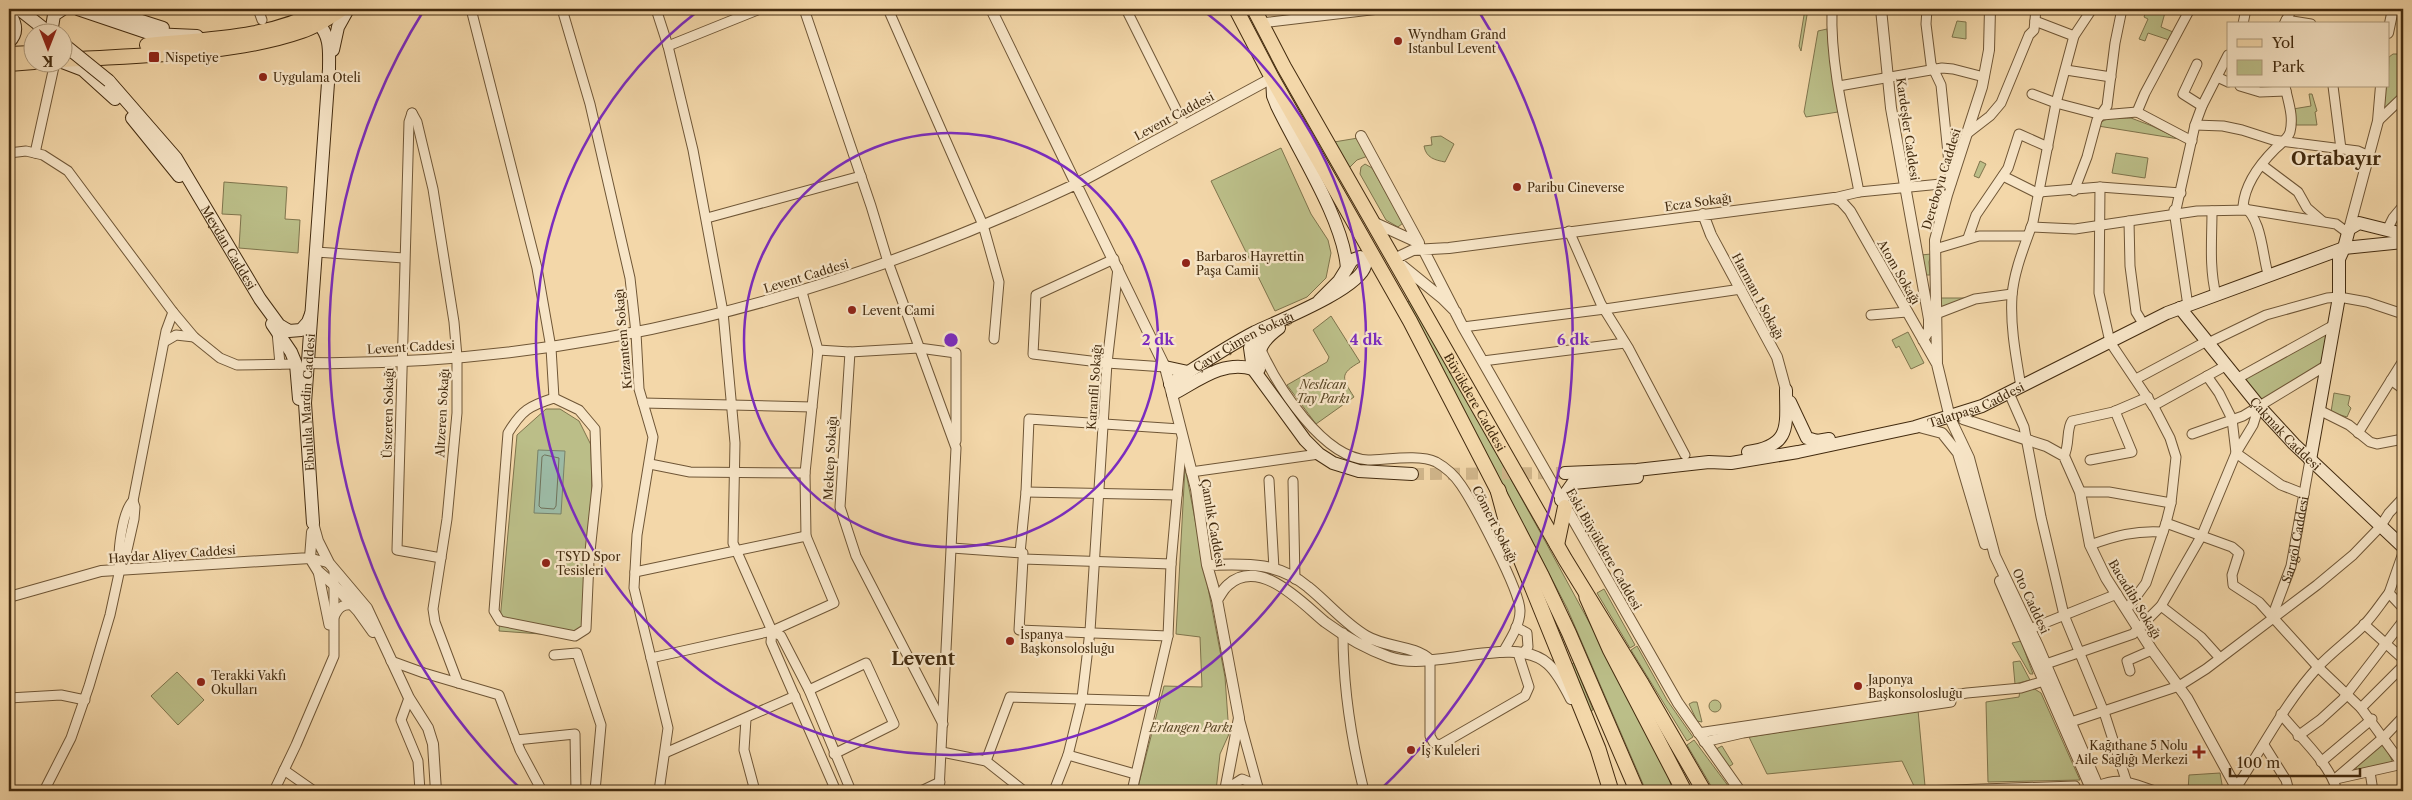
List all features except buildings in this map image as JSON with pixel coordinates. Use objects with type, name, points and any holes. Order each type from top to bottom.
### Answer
[{"type":"highway","points":[[1498,490],[1508,527],[1605,770],[1611,791]]},
{"type":"highway","points":[[1586,597],[1610,648],[1684,791]]},
{"type":"main road","points":[[18,9],[35,22]]},
{"type":"main road","points":[[53,22],[54,15],[63,9]]},
{"type":"main road","points":[[78,9],[152,34],[225,36]]},
{"type":"main road","points":[[104,9],[155,26],[225,36]]},
{"type":"main road","points":[[72,60],[230,46],[292,34],[314,20],[323,9]]},
{"type":"main road","points":[[72,50],[133,47],[263,32],[314,20],[342,9]]},
{"type":"main road","points":[[329,69],[338,27],[348,9]]},
{"type":"main road","name":"Büyükdere Caddesi","points":[[1236,9],[1272,78],[1387,280],[1498,490],[1556,604],[1636,791]]},
{"type":"main road","name":"Büyükdere Caddesi","points":[[1254,9],[1586,597],[1632,668],[1704,791]]},
{"type":"main road","points":[[9,13],[15,27],[14,36],[9,42]]},
{"type":"main road","points":[[314,20],[328,39],[329,69]]},
{"type":"main road","points":[[72,51],[110,81],[166,144],[199,195]]},
{"type":"main road","points":[[9,54],[22,53]]},
{"type":"main road","points":[[9,64],[22,63]]},
{"type":"main road","points":[[72,65],[83,70],[102,86],[180,176],[199,195]]},
{"type":"main road","name":"Ebulula Mardin Caddesi","points":[[313,523],[305,420],[298,395],[311,311],[329,69]]},
{"type":"main road","points":[[1272,78],[1273,96],[1335,223],[1345,252],[1347,268]]},
{"type":"main road","name":"Meydan Caddesi","points":[[199,195],[260,299]]},
{"type":"main road","points":[[2367,225],[2372,236],[2369,244],[2361,247],[2351,244],[2348,233],[2355,223],[2367,225],[2403,234]]},
{"type":"main road","name":"Sarıgöl Caddesi","points":[[2310,460],[2339,297],[2339,259],[2348,233]]},
{"type":"main road","name":"Talatpaşa Caddesi","points":[[1565,473],[1637,470],[1709,462],[1731,463],[1798,452],[1915,427],[1955,416],[2021,388],[2144,325],[2184,307],[2344,248],[2403,242]]},
{"type":"main road","points":[[1347,268],[1352,260],[1360,257],[1364,259],[1365,266],[1359,276]]},
{"type":"main road","points":[[1359,276],[1376,275],[1387,280],[1394,259]]},
{"type":"main road","name":"Çayır Çimen Sokağı","points":[[1319,302],[1329,293],[1347,268]]},
{"type":"main road","name":"Çayır Çimen Sokağı","points":[[1171,389],[1188,372],[1264,329],[1295,316],[1359,276]]},
{"type":"main road","points":[[260,299],[279,325],[289,331],[294,332],[304,328],[311,311]]},
{"type":"main road","points":[[260,299],[277,332],[302,364]]},
{"type":"main road","name":"Çakmak Caddesi","points":[[2184,307],[2208,342],[2259,406],[2310,460],[2403,547]]},
{"type":"main road","points":[[1264,383],[1258,367],[1260,348],[1270,335],[1295,316]]},
{"type":"main road","points":[[1264,329],[1257,334],[1250,348],[1253,369],[1306,440],[1319,454],[1334,463],[1359,471],[1412,474]]},
{"type":"main road","points":[[1171,389],[1226,366],[1237,365],[1253,369]]},
{"type":"main road","points":[[1165,367],[1188,372]]},
{"type":"main road","points":[[1786,390],[1794,415],[1807,438],[1817,442],[1830,439],[1849,441]]},
{"type":"main road","points":[[1613,470],[1635,465],[1764,449],[1778,440],[1786,430],[1786,390]]},
{"type":"main road","points":[[1557,545],[1563,503],[1573,483],[1712,468],[1731,463]]},
{"type":"street","points":[[258,9],[262,20]]},
{"type":"street","points":[[471,9],[536,268],[552,348],[554,398]]},
{"type":"street","name":"Krizantem Sokağı","points":[[562,9],[595,127],[630,278],[636,333],[639,389],[653,437],[637,536],[634,588],[668,728],[660,790]]},
{"type":"street","points":[[656,9],[668,46],[707,218],[724,312],[732,405],[734,472],[733,542],[772,631],[771,642],[836,791]]},
{"type":"street","points":[[668,46],[760,9]]},
{"type":"street","points":[[804,9],[888,262],[956,448]]},
{"type":"street","points":[[888,9],[983,225],[999,282],[994,339]]},
{"type":"street","points":[[990,9],[1116,264],[1036,296],[1033,354],[1107,363],[1165,367]]},
{"type":"street","points":[[1126,9],[1184,125]]},
{"type":"street","points":[[1261,23],[1379,9]]},
{"type":"street","points":[[1832,9],[1839,86],[1860,192]]},
{"type":"street","name":"Kardeşler Caddesi","points":[[1881,9],[1888,78],[1904,187],[1928,319],[1929,330],[1923,340]]},
{"type":"street","points":[[1927,9],[1931,64],[1941,85],[1951,182]]},
{"type":"street","name":"Dereboyu Caddesi","points":[[1955,416],[1937,364],[1935,240],[1984,77],[1989,50],[1990,9]]},
{"type":"street","points":[[1968,133],[1990,116],[2001,104],[2029,35],[2034,30],[2036,9]]},
{"type":"street","points":[[2021,388],[2012,322],[2012,294],[2026,236],[2031,228],[2056,103],[2074,36],[2084,13],[2092,9]]},
{"type":"street","points":[[2074,191],[2087,157],[2097,120],[2108,106],[2115,43],[2122,9]]},
{"type":"street","points":[[2138,112],[2145,92],[2190,9]]},
{"type":"street","points":[[2243,22],[2246,9]]},
{"type":"street","points":[[2285,22],[2292,9]]},
{"type":"street","points":[[2390,23],[2393,9]]},
{"type":"street","points":[[2036,20],[2074,36]]},
{"type":"street","points":[[2184,307],[2175,214],[2178,193],[2195,125],[2202,106],[2227,57]]},
{"type":"street","points":[[2197,64],[2183,94],[2202,106]]},
{"type":"street","points":[[1839,86],[1935,70],[1953,69],[1984,77]]},
{"type":"street","points":[[2066,70],[2111,77]]},
{"type":"street","points":[[36,153],[53,72]]},
{"type":"street","points":[[2217,77],[2227,82]]},
{"type":"street","name":"Levent Caddesi","points":[[302,364],[401,361],[552,348],[636,333],[802,292],[888,262],[983,225],[1076,184],[1272,78]]},
{"type":"street","points":[[2247,88],[2260,92],[2285,88],[2291,118],[2289,135],[2262,165],[2250,182],[2244,198],[2244,206],[2250,210],[2256,224],[2267,270]]},
{"type":"street","points":[[2333,88],[2341,148]]},
{"type":"street","points":[[2031,228],[2075,229],[2175,214],[2250,210],[2336,224],[2348,233],[2367,156],[2378,121],[2381,88]]},
{"type":"street","points":[[2032,94],[2056,103],[2102,115],[2138,112],[2192,142]]},
{"type":"street","points":[[2378,121],[2403,97]]},
{"type":"street","name":"Üstzeren Sokağı","points":[[412,113],[409,122],[404,258],[398,550],[441,558]]},
{"type":"street","name":"Altzeren Sokağı","points":[[412,113],[417,122],[432,189],[454,322],[457,357],[455,432],[447,519],[433,609],[434,622],[458,683]]},
{"type":"street","points":[[2195,125],[2242,130],[2283,142],[2341,148],[2358,151],[2367,156]]},
{"type":"street","points":[[1968,238],[1976,215],[2003,176],[2019,134],[2048,146]]},
{"type":"street","points":[[1361,136],[1456,312]]},
{"type":"street","points":[[9,153],[36,153],[52,159],[76,180],[173,312],[194,337],[232,364],[302,364]]},
{"type":"street","points":[[2262,165],[2298,192],[2307,208],[2324,222]]},
{"type":"street","points":[[707,218],[861,176]]},
{"type":"street","points":[[2003,176],[2039,193],[2100,187],[2178,193]]},
{"type":"street","name":"Ecza Sokağı","points":[[1421,246],[1449,248],[1834,198],[1860,192],[1951,182]]},
{"type":"street","points":[[2100,187],[2099,293],[2110,342],[2148,397],[2170,438],[2176,457],[2171,503],[2166,523],[2146,584],[2127,609]]},
{"type":"street","name":"Atom Sokağı","points":[[1834,198],[1841,201],[1850,211],[1937,364]]},
{"type":"street","points":[[2387,230],[2392,218],[2403,206]]},
{"type":"street","points":[[2212,211],[2212,280],[2216,295]]},
{"type":"street","name":"Harman 1 Sokağı","points":[[1703,214],[1711,235],[1777,357],[1786,390]]},
{"type":"street","points":[[2129,221],[2130,266],[2136,312],[2144,325]]},
{"type":"street","points":[[1373,222],[1421,246]]},
{"type":"street","points":[[1568,232],[1605,309],[1685,455]]},
{"type":"street","points":[[1935,249],[1968,238],[1989,234],[2026,236]]},
{"type":"street","points":[[1421,246],[1394,259],[1442,298],[1456,312]]},
{"type":"street","points":[[316,252],[404,258]]},
{"type":"street","name":"Karanfil Sokağı","points":[[1054,791],[1068,755],[1082,698],[1090,631],[1096,561],[1107,363],[1116,264]]},
{"type":"street","name":"Çamlık Caddesi","points":[[1116,264],[1165,367],[1196,489],[1207,565],[1217,600],[1239,718],[1225,791]]},
{"type":"street","points":[[1464,326],[1605,309],[1741,289]]},
{"type":"street","points":[[651,658],[772,631],[834,604],[806,536],[805,473],[818,350],[802,292]]},
{"type":"street","points":[[1936,314],[1975,299],[2012,294]]},
{"type":"street","points":[[2136,379],[2266,315],[2339,297],[2367,302],[2403,314]]},
{"type":"street","points":[[44,791],[71,738],[85,700],[110,615],[134,519],[135,506],[133,501],[164,342],[173,312]]},
{"type":"street","name":"Eski Büyükdere Caddesi","points":[[1456,312],[1678,703],[1740,791]]},
{"type":"street","points":[[1871,315],[1907,312]]},
{"type":"street","points":[[2238,378],[2334,325]]},
{"type":"street","points":[[277,332],[280,364]]},
{"type":"street","points":[[164,342],[176,335],[194,337]]},
{"type":"street","points":[[1483,361],[1625,343]]},
{"type":"street","points":[[818,350],[850,352],[919,348],[956,353],[956,448],[942,752],[939,787],[921,791]]},
{"type":"street","name":"Cömert Sokağı","points":[[1260,348],[1278,381],[1304,417],[1322,439],[1334,448],[1350,456],[1366,460],[1422,459],[1434,461],[1460,484],[1517,594],[1521,612],[1516,627],[1503,652]]},
{"type":"street","name":"Mektep Sokağı","points":[[850,352],[840,507],[856,556],[944,724]]},
{"type":"street","points":[[2358,433],[2403,361]]},
{"type":"street","points":[[2153,406],[2227,365]]},
{"type":"street","points":[[2192,434],[2243,416],[2327,365]]},
{"type":"street","points":[[2206,376],[2219,393],[2232,419],[2236,453],[2281,485],[2304,494]]},
{"type":"street","points":[[2391,380],[2403,389]]},
{"type":"street","points":[[2009,393],[2024,427],[2025,440],[2064,615],[2104,712],[2126,780]]},
{"type":"street","points":[[1955,416],[2046,446],[2064,456],[2069,446],[2069,426],[2072,422],[2115,411],[2148,397]]},
{"type":"street","points":[[554,398],[579,410],[595,429],[597,486],[589,561],[586,629],[574,636],[500,621],[494,611],[508,433],[519,414],[533,404],[554,398]]},
{"type":"street","points":[[643,403],[812,407]]},
{"type":"street","points":[[2046,664],[2133,634],[2161,606],[2202,535],[2236,453],[2253,425],[2259,406]]},
{"type":"street","points":[[2319,410],[2349,425],[2370,442],[2377,444],[2403,439]]},
{"type":"street","points":[[2090,460],[2132,452],[2115,411]]},
{"type":"street","name":"Oto Caddesi","points":[[1955,416],[1996,556],[2046,664],[2068,724]]},
{"type":"street","points":[[1132,791],[1168,636],[1171,564],[1178,495],[1181,435],[1104,424],[1029,419],[1019,630],[1090,631],[1168,636]]},
{"type":"street","name":"Oto Caddesi","points":[[1915,427],[1932,429],[1942,433],[1958,452],[1990,558],[2044,681],[2068,724]]},
{"type":"street","points":[[1191,472],[1319,454]]},
{"type":"street","name":"Bacadibi Sokağı","points":[[2064,456],[2080,492],[2090,545],[2106,578],[2152,650],[2179,686],[2237,789]]},
{"type":"street","name":"Sarıgöl Caddesi","points":[[2272,617],[2291,566],[2310,460]]},
{"type":"street","points":[[650,464],[690,472],[805,473]]},
{"type":"street","points":[[1266,580],[1274,569],[1269,480]]},
{"type":"street","points":[[1293,481],[1296,579]]},
{"type":"street","points":[[1026,492],[1178,495]]},
{"type":"street","points":[[2080,492],[2110,492],[2171,503]]},
{"type":"street","points":[[2155,791],[2126,780],[2108,782],[2097,790],[2068,724],[2179,686],[2317,586],[2353,555],[2380,527],[2403,498]]},
{"type":"street","points":[[313,523],[310,558],[318,571],[352,605],[386,651]]},
{"type":"street","name":"Ebulula Mardin Caddesi","points":[[313,523],[318,541],[332,566],[367,608],[409,698],[428,728],[433,744],[436,791]]},
{"type":"street","points":[[2166,523],[2232,547],[2239,553],[2232,575],[2233,586],[2259,602],[2318,667],[2372,719],[2402,764],[2403,775]]},
{"type":"street","points":[[2090,545],[2117,535],[2146,531],[2163,532]]},
{"type":"street","points":[[635,572],[806,536]]},
{"type":"street","points":[[952,548],[1022,556],[1171,564]]},
{"type":"street","points":[[2237,789],[2281,714],[2318,667],[2364,624],[2389,592],[2403,553]]},
{"type":"street","points":[[274,791],[334,656],[332,566],[310,558]]},
{"type":"street","name":"Haydar Aliyev Caddesi","points":[[9,597],[101,571],[310,558]]},
{"type":"street","points":[[1207,565],[1254,563],[1274,569],[1308,587],[1367,637],[1391,646],[1422,653],[1430,660],[1430,736],[1434,743],[1440,745],[1525,696],[1529,687],[1521,652]]},
{"type":"street","points":[[318,571],[334,656]]},
{"type":"street","points":[[1217,600],[1228,585],[1238,578],[1256,576],[1276,583],[1300,598],[1326,622],[1391,658],[1415,662],[1503,652],[1521,652],[1548,663],[1562,682],[1605,770]]},
{"type":"street","points":[[2389,592],[2403,608]]},
{"type":"street","points":[[2030,629],[2117,594]]},
{"type":"street","points":[[333,617],[338,608],[345,604],[352,605]]},
{"type":"street","points":[[2161,606],[2200,637],[2219,658]]},
{"type":"street","points":[[1345,620],[1343,668],[1350,735],[1364,791]]},
{"type":"street","points":[[2298,736],[2320,720],[2347,693],[2403,621]]},
{"type":"street","points":[[2364,624],[2403,659]]},
{"type":"street","points":[[1516,627],[1527,633],[1529,640],[1528,647],[1521,652]]},
{"type":"street","points":[[772,631],[782,636],[809,690],[851,791]]},
{"type":"street","points":[[2130,671],[2127,662],[2152,650]]},
{"type":"street","points":[[554,655],[577,653],[595,701],[601,725],[595,791]]},
{"type":"street","points":[[391,661],[499,695],[516,740],[542,791]]},
{"type":"street","points":[[809,690],[866,663],[894,724],[834,754]]},
{"type":"street","points":[[2361,708],[2403,666]]},
{"type":"street","points":[[1698,733],[1967,693],[2021,688],[2044,681]]},
{"type":"street","points":[[1704,742],[1743,733],[2016,692]]},
{"type":"street","points":[[9,698],[61,695],[85,700]]},
{"type":"street","points":[[665,753],[795,696]]},
{"type":"street","points":[[986,761],[1010,697],[1152,700]]},
{"type":"street","points":[[409,698],[401,720],[418,761],[420,791]]},
{"type":"street","points":[[2281,714],[2321,762],[2334,780],[2337,791]]},
{"type":"street","points":[[2334,780],[2384,737],[2403,717]]},
{"type":"street","points":[[1239,718],[1258,788]]},
{"type":"street","points":[[746,719],[744,750],[755,791]]},
{"type":"street","points":[[2321,762],[2372,719]]},
{"type":"street","points":[[516,740],[575,734],[576,791]]},
{"type":"street","points":[[2264,745],[2286,780],[2289,791]]},
{"type":"street","points":[[942,752],[986,761],[1024,791]]},
{"type":"street","points":[[1068,755],[1136,774]]},
{"type":"street","points":[[2334,780],[2402,764]]},
{"type":"street","points":[[284,770],[314,791]]},
{"type":"street","points":[[2370,772],[2373,791]]},
{"type":"street","points":[[1229,791],[1231,786],[1242,779],[1258,788]]},
{"type":"street","points":[[1922,791],[2075,786]]},
{"type":"green space","points":[[1805,9],[1808,9],[1801,51],[1799,46]]},
{"type":"green space","points":[[2147,9],[2166,9],[2161,27],[2173,32],[2169,40],[2148,33],[2145,41],[2139,39],[2148,19],[2144,17]]},
{"type":"green space","points":[[1957,21],[1966,22],[1966,39],[1952,37]]},
{"type":"green space","points":[[1827,29],[1838,112],[1806,117],[1804,112],[1818,31]]},
{"type":"green space","points":[[2393,54],[2403,54],[2403,91],[2386,110],[2382,110],[2385,88],[2390,88],[2390,56]]},
{"type":"green space","points":[[2309,94],[2312,94],[2317,111],[2315,112],[2317,125],[2296,125],[2293,109],[2311,106]]},
{"type":"green space","points":[[2131,118],[2179,139],[2098,126],[2108,119]]},
{"type":"green space","points":[[1441,136],[1454,144],[1445,162],[1429,156],[1424,146],[1432,145],[1431,137]]},
{"type":"green space","points":[[1358,138],[1368,156],[1357,160],[1349,168],[1334,142]]},
{"type":"green space","points":[[1281,148],[1311,214],[1328,240],[1331,253],[1326,278],[1307,297],[1275,311],[1211,181]]},
{"type":"green space","points":[[2116,153],[2148,158],[2145,178],[2112,173]]},
{"type":"green space","points":[[1980,161],[1986,164],[1979,178],[1974,176]]},
{"type":"green space","points":[[1365,164],[1372,168],[1403,223],[1398,227],[1386,220],[1360,174],[1361,167]]},
{"type":"green space","points":[[224,182],[287,187],[285,219],[300,220],[298,253],[239,248],[241,215],[222,214]]},
{"type":"green space","points":[[1931,254],[1929,262],[1930,275],[1926,275],[1921,255]]},
{"type":"green space","points":[[1940,298],[1965,298],[1966,300],[1941,310]]},
{"type":"green space","points":[[1410,301],[1501,461],[1635,705],[1656,747],[1673,791],[1646,791],[1567,608],[1407,302]]},
{"type":"green space","name":"Neslican Tay Parkı","points":[[1331,316],[1360,362],[1346,373],[1345,377],[1345,381],[1354,397],[1316,424],[1287,385],[1327,362],[1329,357],[1313,330]]},
{"type":"green space","points":[[2330,330],[2325,361],[2258,402],[2243,377]]},
{"type":"green space","points":[[1908,332],[1924,363],[1911,369],[1899,346],[1896,348],[1892,340]]},
{"type":"green space","points":[[2334,393],[2350,396],[2348,405],[2351,408],[2347,417],[2331,412]]},
{"type":"green space","name":"TSYD Spor Tesisleri","points":[[546,409],[560,409],[579,421],[591,445],[592,496],[582,637],[499,631],[517,435]]},
{"type":"green space","name":"Erlangen Parkı","points":[[1185,467],[1225,677],[1229,734],[1220,754],[1216,791],[1137,791],[1164,686],[1202,687],[1200,637],[1176,634]]},
{"type":"green space","points":[[1604,589],[1635,645],[1630,648],[1597,593]]},
{"type":"green space","points":[[2021,641],[2033,674],[2030,674],[2012,643]]},
{"type":"green space","points":[[1637,646],[1667,700],[1693,737],[1687,741],[1631,650]]},
{"type":"green space","points":[[2020,661],[2030,680],[2015,684],[2013,662]]},
{"type":"green space","points":[[1574,663],[1593,710],[1587,712],[1569,665]]},
{"type":"green space","points":[[177,672],[204,700],[178,725],[151,696]]},
{"type":"green space","points":[[2033,688],[2041,693],[2080,780],[1988,782],[1986,702],[2019,697],[2020,690]]},
{"type":"green space","points":[[1713,700],[1717,700],[1721,706],[1717,712],[1713,712],[1709,708],[1709,704]]},
{"type":"green space","points":[[1697,702],[1702,722],[1697,721],[1689,704]]},
{"type":"green space","points":[[1918,710],[1925,786],[1914,786],[1902,761],[1767,774],[1749,737]]},
{"type":"green space","points":[[1694,740],[1732,791],[1714,791],[1687,745]]},
{"type":"green space","points":[[2383,741],[2394,765],[2355,773],[2357,765]]},
{"type":"green space","points":[[1722,746],[1733,764],[1727,768],[1714,750]]},
{"type":"green space","points":[[2220,773],[2223,790],[2207,787],[2206,791],[2188,791],[2189,775]]},
{"type":"water","points":[[538,450],[565,451],[561,514],[534,513]]},
{"type":"tunnel","points":[[1412,474],[1565,473]]},
{"type":"place","name":"Wyndham Grand Istanbul Levent","points":[[1398,41]]},
{"type":"place","name":"Nispetiye","points":[[154,57]]},
{"type":"place","name":"Uygulama Oteli","points":[[263,77]]},
{"type":"place","name":"Paribu Cineverse","points":[[1517,187]]},
{"type":"place","name":"Barbaros Hayrettin Paşa Camii","points":[[1186,263]]},
{"type":"place","name":"Levent Cami","points":[[852,310]]},
{"type":"place","name":"TSYD Spor Tesisleri","points":[[546,563]]},
{"type":"place","name":"İspanya Başkonsolosluğu","points":[[1010,641]]},
{"type":"place","name":"Terakki Vakfı Okulları","points":[[201,682]]},
{"type":"place","name":"Japonya Başkonsolosluğu","points":[[1858,686]]},
{"type":"place","name":"İş Kuleleri","points":[[1411,750]]},
{"type":"place","name":"Kağıthane 5 Nolu Aile Sağlığı Merkezi","points":[[2199,752]]},
{"type":"district","name":"Ortabayır","points":[[2336,159]]},
{"type":"district","name":"Levent","points":[[923,659]]}]
